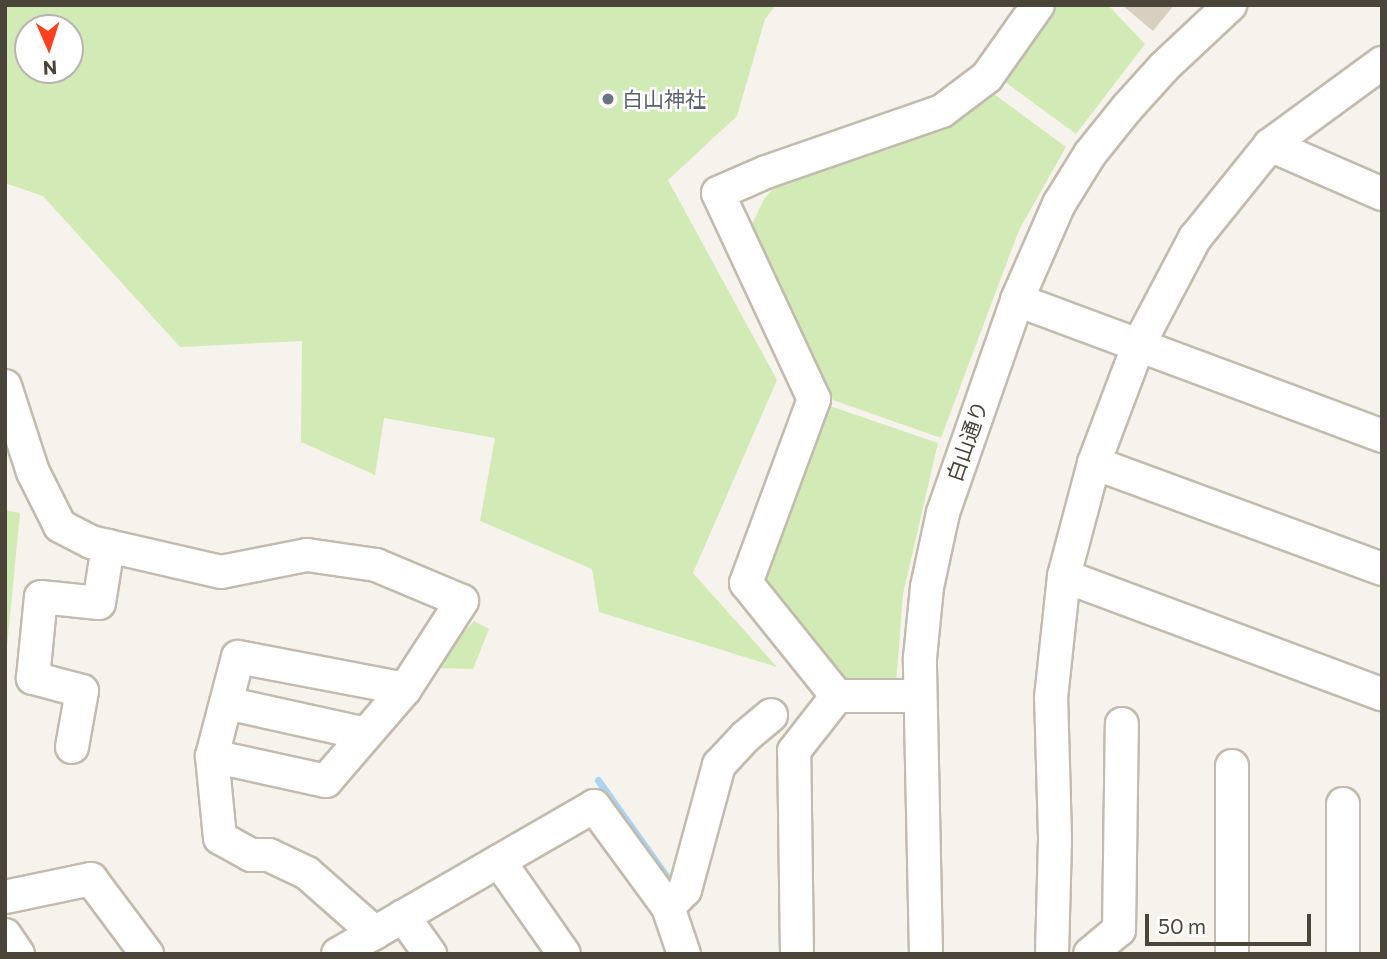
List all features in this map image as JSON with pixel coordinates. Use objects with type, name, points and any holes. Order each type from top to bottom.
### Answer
[{"type":"street","points":[[836,696],[746,583],[814,399],[718,193],[766,172],[942,111],[987,76],[1038,5]]},
{"type":"street","name":"白山通り","points":[[926,954],[920,696],[927,587],[943,513],[1017,300],[1044,234],[1090,154],[1164,67],[1230,5]]},
{"type":"street","points":[[1052,954],[1055,836],[1051,698],[1064,576],[1094,463],[1139,344],[1195,238],[1270,145],[1382,63]]},
{"type":"street","points":[[1270,145],[1382,194]]},
{"type":"street","points":[[1017,300],[1382,436]]},
{"type":"street","points":[[5,386],[33,471],[60,526],[91,542],[220,572],[307,555],[376,565],[462,601],[405,689],[326,781],[212,756]]},
{"type":"street","points":[[1094,463],[1382,569]]},
{"type":"street","points":[[72,747],[82,691],[33,678],[41,597],[99,603],[108,546]]},
{"type":"street","points":[[1064,576],[1382,694]]},
{"type":"street","points":[[375,933],[307,873],[269,855],[251,855],[220,838],[212,756],[238,657],[405,689]]},
{"type":"street","points":[[836,696],[920,696]]},
{"type":"street","points":[[797,954],[794,751],[836,696]]},
{"type":"street","points":[[226,703],[366,734]]},
{"type":"street","points":[[668,907],[685,890],[719,765],[745,737],[771,715]]},
{"type":"street","points":[[1090,954],[1119,930],[1122,724]]},
{"type":"street","points":[[1231,765],[1232,954]]},
{"type":"street","points":[[1343,804],[1343,954]]},
{"type":"street","points":[[338,954],[594,806],[668,907],[684,954]]},
{"type":"street","points":[[499,860],[564,954]]},
{"type":"street","points":[[5,897],[91,879],[147,954]]},
{"type":"street","points":[[403,916],[429,954]]},
{"type":"street","points":[[5,935],[18,954]]},
{"type":"green space","points":[[5,5],[776,5],[765,19],[737,116],[668,180],[777,380],[693,573],[777,667],[599,612],[592,569],[480,521],[495,438],[384,418],[375,475],[301,442],[302,341],[180,347],[43,196],[5,183]]},
{"type":"green space","points":[[1054,5],[1108,5],[1145,44],[1076,134],[997,76],[1044,26]]},
{"type":"green space","points":[[987,89],[1066,147],[1019,230],[941,438],[833,400],[762,269],[751,226],[764,199],[786,175]]},
{"type":"green space","points":[[827,405],[938,443],[903,594],[896,685],[842,690],[757,581]]},
{"type":"green space","points":[[5,510],[20,513],[5,667]]},
{"type":"green space","points":[[474,621],[489,629],[473,669],[431,668]]},
{"type":"building","points":[[1122,5],[1174,5],[1153,31]]},
{"type":"waterway","points":[[598,780],[669,880]]},
{"type":"place","name":"白山神社","points":[[608,99]]}]
